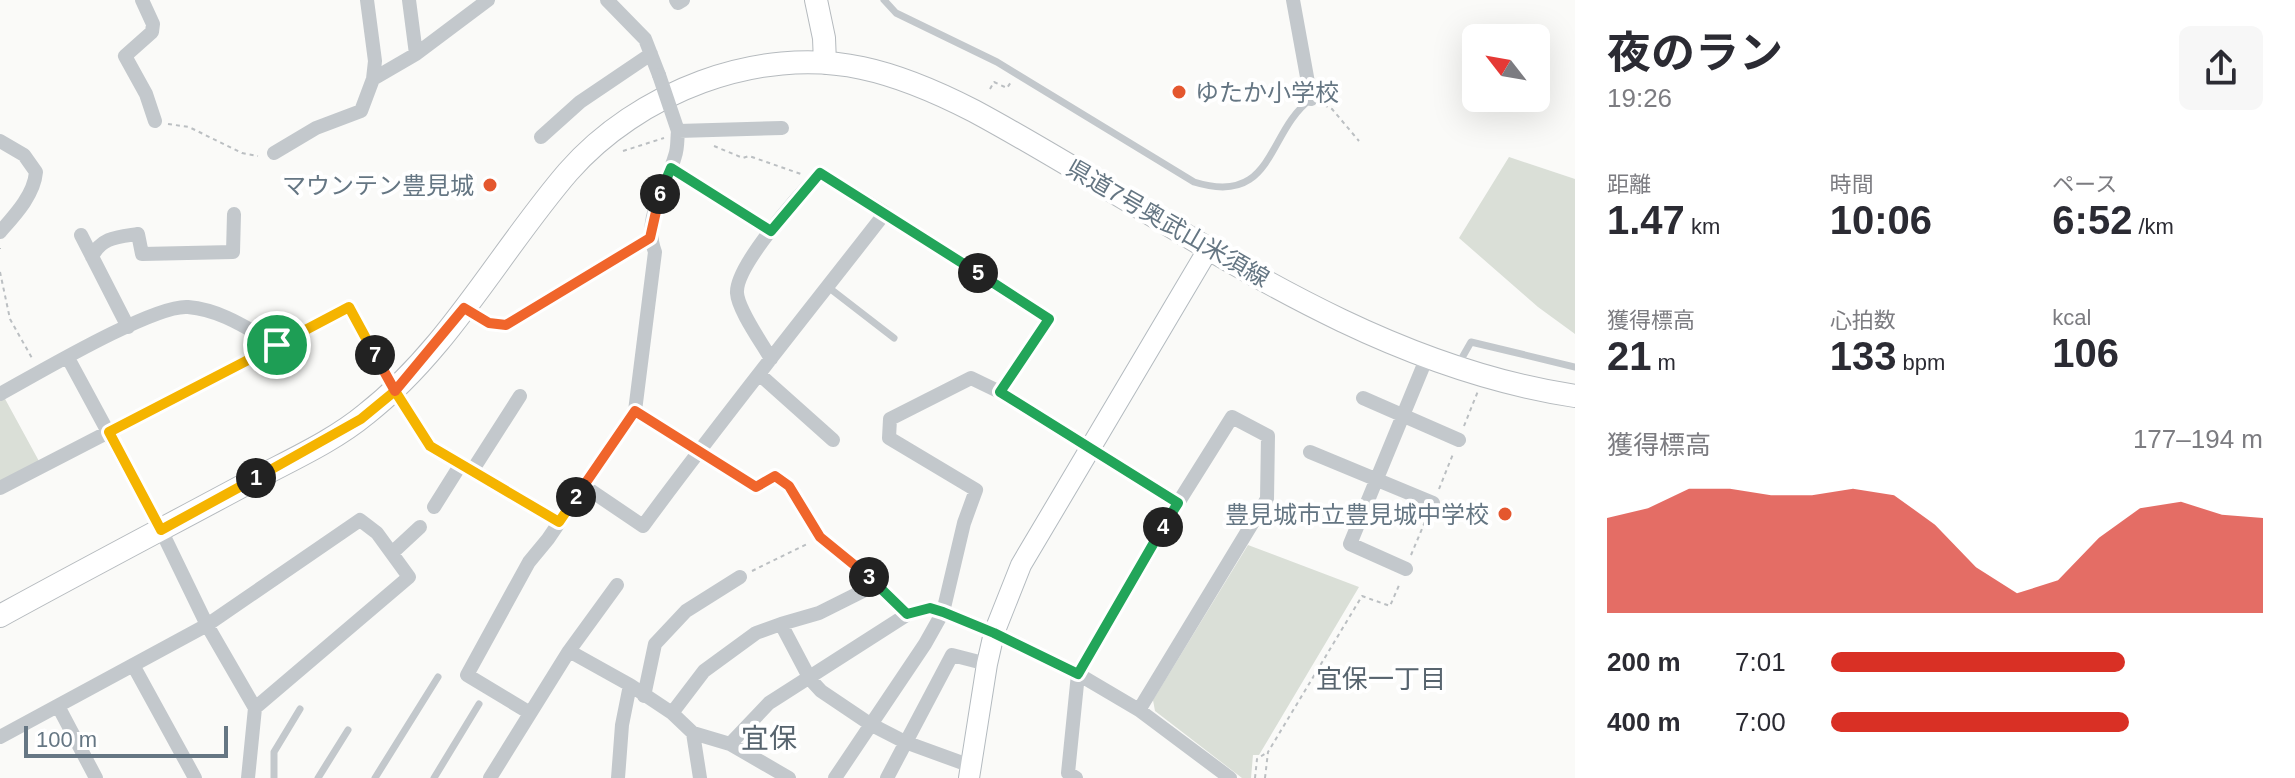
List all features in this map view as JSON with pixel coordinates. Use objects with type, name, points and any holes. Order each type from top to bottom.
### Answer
[{"type":"main road","points":[[816,0],[824,38],[825,63]]},
{"type":"main road","name":"県道7号奥武山米須線","points":[[0,616],[361,419],[395,391],[464,308],[566,174],[583,157],[625,122],[683,90],[721,75],[782,64],[825,63],[864,68],[945,96],[1340,320],[1484,377],[1575,396]]},
{"type":"street","points":[[142,0],[153,24],[152,32],[125,56],[146,94],[155,121]]},
{"type":"street","points":[[274,153],[316,128],[361,111],[373,79],[375,61],[367,0]]},
{"type":"street","points":[[409,0],[416,54]]},
{"type":"street","points":[[373,79],[416,54],[488,0]]},
{"type":"street","points":[[530,713],[467,675],[529,562],[635,411],[655,252],[650,238],[657,200],[677,153],[678,131],[645,39],[607,0]]},
{"type":"street","points":[[676,0],[678,3],[683,0]]},
{"type":"street","points":[[1293,0],[1311,99]]},
{"type":"street","points":[[541,137],[580,102],[651,54]]},
{"type":"street","points":[[678,131],[782,128]]},
{"type":"street","points":[[0,141],[24,155],[36,172],[35,181],[20,208],[0,232]]},
{"type":"street","points":[[671,168],[771,231]]},
{"type":"street","points":[[584,486],[643,526],[885,213],[820,173],[740,274],[736,295],[771,359]]},
{"type":"street","points":[[92,257],[97,247],[106,240],[138,234],[142,254],[233,252],[234,214]]},
{"type":"street","points":[[81,235],[128,327]]},
{"type":"street","points":[[464,308],[489,323],[506,325],[650,238]]},
{"type":"street","points":[[781,624],[810,679],[821,691],[870,724],[970,772],[994,633],[1021,565],[1209,248]]},
{"type":"street","points":[[946,252],[1049,319],[1000,392]]},
{"type":"street","points":[[0,394],[150,315],[185,306],[220,313],[277,345]]},
{"type":"street","points":[[0,488],[349,307],[395,391],[430,446],[559,522]]},
{"type":"street","points":[[1406,569],[1350,544],[1427,357]]},
{"type":"street","points":[[68,358],[161,530],[207,625],[255,708],[244,776]]},
{"type":"street","points":[[759,374],[833,440]]},
{"type":"street","points":[[835,778],[943,612],[961,535],[976,490],[889,438],[890,419],[971,378],[1000,392],[1178,503]]},
{"type":"street","points":[[434,507],[520,396]]},
{"type":"street","points":[[1363,398],[1459,440]]},
{"type":"street","points":[[635,411],[756,487],[775,476],[789,486],[820,537]]},
{"type":"street","points":[[1076,778],[1068,773],[1078,674],[1232,417],[1268,436],[1267,499],[1139,710]]},
{"type":"street","points":[[1310,452],[1433,503]]},
{"type":"street","points":[[0,737],[207,625],[360,520],[377,533],[409,577],[255,708]]},
{"type":"street","points":[[393,552],[420,527]]},
{"type":"street","points":[[644,696],[655,644],[686,611],[740,577]]},
{"type":"street","points":[[672,713],[704,671],[756,633],[819,613],[877,584],[907,614]]},
{"type":"street","points":[[490,778],[569,651],[617,585]]},
{"type":"street","points":[[730,744],[769,703],[907,614],[930,608],[994,633],[1078,674],[1139,710],[1230,778]]},
{"type":"street","points":[[569,651],[630,685],[672,713],[693,733],[730,744],[789,778]]},
{"type":"street","points":[[887,778],[952,655],[987,664]]},
{"type":"street","points":[[133,665],[195,778]]},
{"type":"street","points":[[618,778],[622,725],[630,685]]},
{"type":"street","points":[[58,706],[96,778]]},
{"type":"street","points":[[693,733],[700,778]]},
{"type":"street","points":[[758,778],[764,764]]},
{"type":"lane","points":[[884,0],[896,13],[1015,73],[1194,182],[1213,188],[1232,187],[1260,170],[1268,162],[1298,110],[1311,99]]},
{"type":"lane","points":[[828,287],[894,338]]},
{"type":"lane","points":[[1457,368],[1471,342],[1575,367]]},
{"type":"lane","points":[[375,778],[438,677]]},
{"type":"lane","points":[[434,778],[479,704]]},
{"type":"lane","points":[[274,778],[274,752],[300,709]]},
{"type":"lane","points":[[318,778],[348,730]]},
{"type":"path","points":[[990,89],[994,82],[1007,88],[1015,73]]},
{"type":"path","points":[[1311,99],[1332,109],[1359,141]]},
{"type":"path","points":[[155,121],[189,127],[254,157],[274,153]]},
{"type":"path","points":[[623,151],[648,145],[678,131]]},
{"type":"path","points":[[706,143],[743,158],[749,156],[791,170]]},
{"type":"path","points":[[885,213],[946,252]]},
{"type":"path","points":[[0,272],[10,319],[40,373]]},
{"type":"path","points":[[1265,778],[1268,752],[1362,596],[1390,606],[1484,377]]},
{"type":"path","points":[[740,577],[820,537],[877,584]]},
{"type":"path","points":[[1255,778],[1257,759],[1268,752]]},
{"type":"shaded area","points":[[1509,157],[1575,179],[1575,334],[1538,307],[1459,238]]},
{"type":"shaded area","points":[[4,397],[40,463],[0,484],[0,399]]},
{"type":"shaded area","points":[[1248,545],[1359,587],[1259,755],[1253,755],[1251,778],[1242,778],[1155,711],[1153,700]]},
{"type":"place","name":"ゆたか小学校","points":[[1179,92]]},
{"type":"place","name":"マウンテン豊見城","points":[[490,185]]},
{"type":"place","name":"豊見城市立豊見城中学校","points":[[1505,514]]},
{"type":"district","name":"宜保一丁目","points":[[1381,679]]},
{"type":"district","name":"宜保","points":[[769,738]]},
{"type":"route","points":[[277,345],[109,432],[161,530],[309,450],[361,419],[395,391],[430,446],[559,522],[635,411],[756,487],[775,476],[789,486],[820,537],[877,584],[907,614],[930,608],[943,612],[1078,674],[1178,503],[1000,392],[1049,319],[820,173],[771,231],[671,168],[657,200],[650,238],[506,325],[489,323],[464,308],[395,391],[349,307],[277,345]]}]
